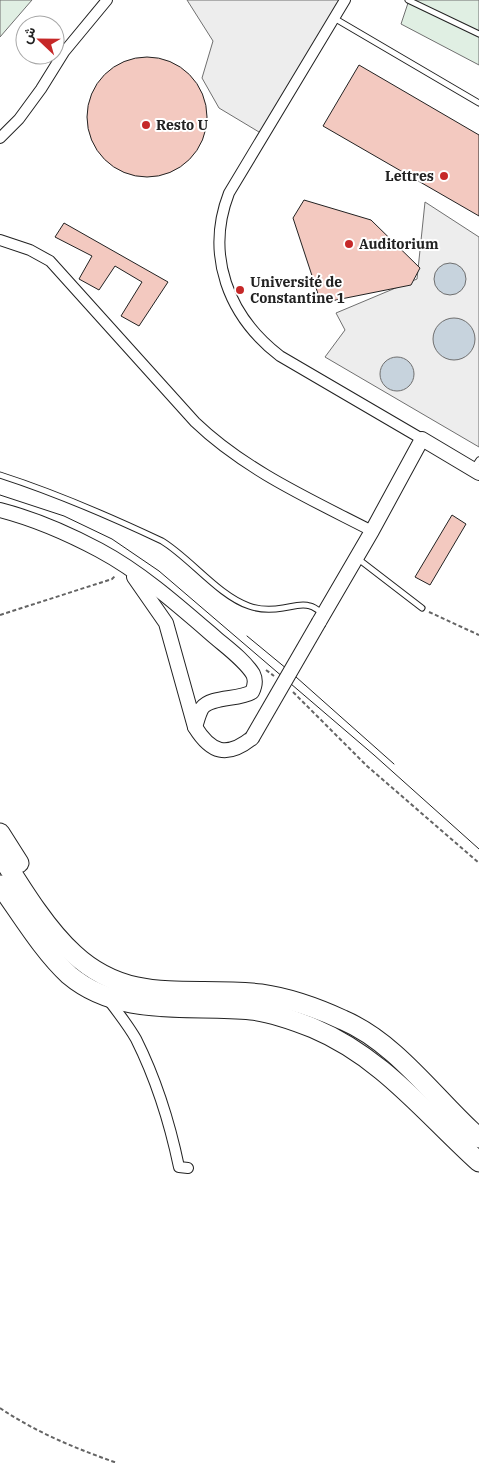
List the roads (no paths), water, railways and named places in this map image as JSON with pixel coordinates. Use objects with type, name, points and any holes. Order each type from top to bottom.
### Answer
[{"type":"highway","points":[[0,833],[42,898],[62,941]]},
{"type":"highway","points":[[0,854],[25,893],[62,941],[78,958],[108,978],[140,989],[162,992],[261,994],[287,999],[345,1020],[392,1052],[458,1120],[479,1138]]},
{"type":"highway","points":[[0,885],[39,940],[70,975],[84,985],[125,1003],[150,1006],[254,1010],[285,1017],[337,1038],[370,1059],[390,1076],[416,1099],[479,1162]]},
{"type":"street","points":[[0,138],[19,118],[41,89],[64,52],[107,0]]},
{"type":"street","points":[[345,0],[230,193],[224,207],[220,234],[223,274],[238,311],[255,335],[280,356],[422,439],[477,467]]},
{"type":"street","points":[[0,240],[30,250],[50,261],[215,442],[243,462],[372,531]]},
{"type":"street","points":[[128,566],[138,584],[166,623],[195,727],[203,740],[219,749],[232,750],[252,738],[372,531],[422,439]]},
{"type":"street","points":[[0,510],[38,521],[59,530],[128,566],[226,647],[247,667],[254,676],[255,683],[252,692],[207,703],[202,708],[195,727]]},
{"type":"street","points":[[105,995],[135,1038],[157,1086],[179,1167],[188,1168]]},
{"type":"lane","points":[[408,0],[479,34]]},
{"type":"lane","points":[[334,18],[479,103]]},
{"type":"lane","points":[[0,475],[84,505],[162,541],[172,547],[224,591],[246,605],[261,609],[311,606],[321,618]]},
{"type":"lane","points":[[356,557],[422,608]]},
{"type":"tram line","points":[[0,495],[64,516],[112,539],[159,571],[374,755],[479,849]]},
{"type":"tram line","points":[[247,636],[394,764]]},
{"type":"place","name":"Resto U","points":[[146,125]]},
{"type":"place","name":"Lettres","points":[[444,176]]},
{"type":"place","name":"Auditorium","points":[[349,244]]},
{"type":"place","name":"Université de Constantine 1","points":[[240,290]]}]
